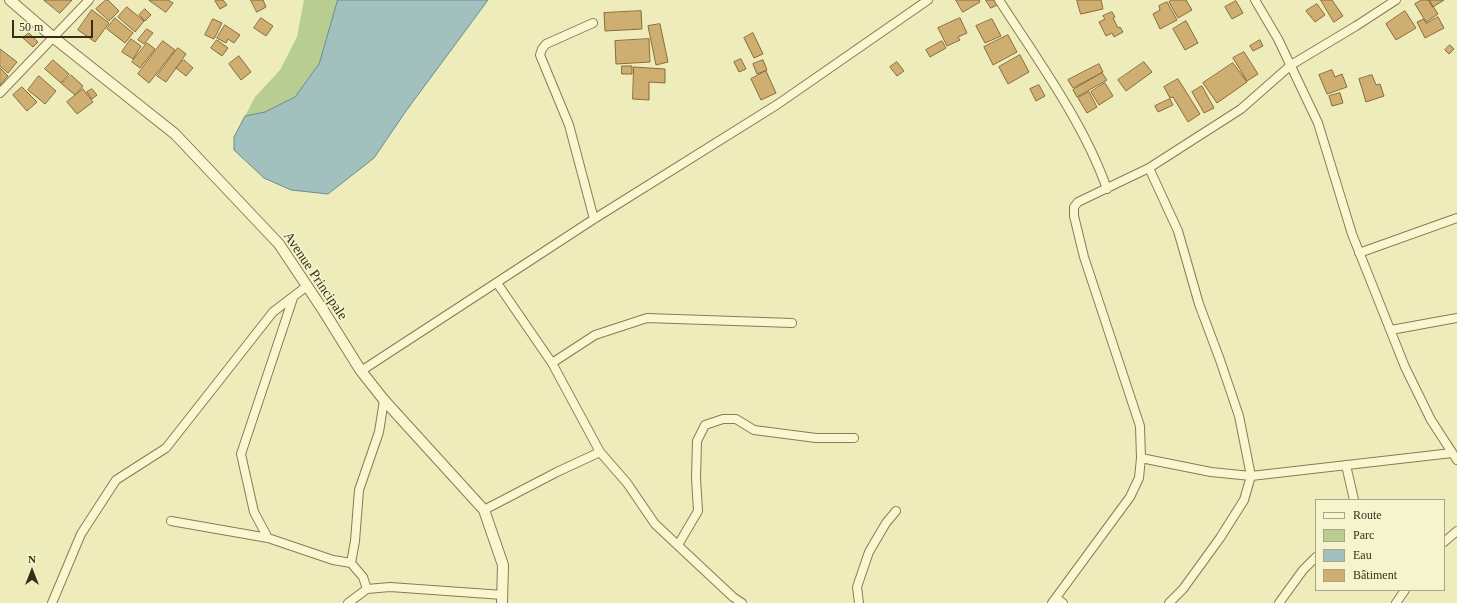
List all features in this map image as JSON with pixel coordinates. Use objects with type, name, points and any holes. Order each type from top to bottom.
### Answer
[{"type":"street","name":"Avenue Principale","points":[[10,0],[54,38],[175,134],[279,244],[361,371],[384,400],[484,510],[503,565],[503,599]]},
{"type":"street","points":[[0,93],[89,0]]},
{"type":"street","points":[[361,371],[594,219],[778,104],[928,0]]},
{"type":"street","points":[[999,0],[1073,115],[1098,165],[1107,189]]},
{"type":"street","points":[[1142,458],[1211,472],[1251,476],[1346,465],[1455,456],[1431,420],[1405,368],[1352,234],[1318,123],[1278,39],[1255,0]]},
{"type":"street","points":[[1057,601],[1130,497],[1139,478],[1142,458],[1140,426],[1084,257],[1074,216],[1074,207],[1078,202],[1149,168],[1241,109],[1291,65],[1396,0]]},
{"type":"street","points":[[593,23],[546,44],[540,55],[569,125],[594,219]]},
{"type":"street","points":[[1149,168],[1178,231],[1199,304],[1239,416],[1251,476],[1244,500],[1220,538],[1184,589],[1169,603]]},
{"type":"street","points":[[1360,253],[1457,218]]},
{"type":"street","points":[[497,283],[552,363],[600,452],[627,483],[655,524],[742,603]]},
{"type":"street","points":[[52,603],[81,534],[116,480],[166,448],[273,312],[307,286]]},
{"type":"street","points":[[268,538],[254,512],[241,454],[293,298]]},
{"type":"street","points":[[552,363],[595,335],[647,318],[792,323]]},
{"type":"street","points":[[1391,330],[1457,318]]},
{"type":"street","points":[[351,563],[355,541],[359,490],[378,432],[384,400]]},
{"type":"street","points":[[678,545],[698,511],[696,478],[697,441],[705,426],[723,419],[736,419],[754,430],[816,438],[854,438]]},
{"type":"street","points":[[484,510],[557,472],[600,452]]},
{"type":"street","points":[[1346,465],[1354,499]]},
{"type":"street","points":[[860,603],[857,587],[869,552],[886,523],[896,511]]},
{"type":"street","points":[[171,522],[268,538],[333,560],[351,563],[363,577],[367,589]]},
{"type":"street","points":[[1445,541],[1457,531]]},
{"type":"street","points":[[1279,603],[1303,570],[1315,558]]},
{"type":"street","points":[[348,603],[367,589],[390,587],[503,599]]},
{"type":"street","points":[[1396,603],[1404,591]]},
{"type":"green space","points":[[304,0],[338,0],[319,64],[295,97],[265,112],[245,116],[255,97],[280,70],[297,37]]},
{"type":"water","points":[[338,0],[488,0],[406,111],[374,158],[328,194],[291,190],[264,178],[234,150],[234,137],[245,116],[265,112],[295,97],[319,64]]},
{"type":"building","points":[[44,0],[72,0],[60,13]]},
{"type":"building","points":[[108,0],[119,11],[109,21],[96,9]]},
{"type":"building","points":[[149,0],[168,0],[173,3],[166,12]]},
{"type":"building","points":[[223,0],[227,5],[220,9],[215,1]]},
{"type":"building","points":[[251,0],[263,0],[266,7],[257,12]]},
{"type":"building","points":[[956,0],[979,0],[980,2],[963,12]]},
{"type":"building","points":[[986,0],[994,0],[997,5],[991,8]]},
{"type":"building","points":[[1077,0],[1101,0],[1103,9],[1081,14]]},
{"type":"building","points":[[1172,0],[1186,0],[1192,10],[1178,18],[1169,2]]},
{"type":"building","points":[[1321,0],[1332,0],[1343,16],[1334,22]]},
{"type":"building","points":[[1422,0],[1429,0],[1438,14],[1426,22],[1415,4]]},
{"type":"building","points":[[1429,0],[1444,0],[1433,7]]},
{"type":"building","points":[[1236,1],[1243,13],[1232,19],[1225,7]]},
{"type":"building","points":[[1167,2],[1177,20],[1160,29],[1153,14],[1160,10],[1159,6]]},
{"type":"building","points":[[1317,4],[1325,15],[1315,22],[1306,11]]},
{"type":"building","points":[[127,7],[144,21],[135,32],[118,17]]},
{"type":"building","points":[[145,9],[151,15],[145,21],[139,15]]},
{"type":"building","points":[[92,10],[109,23],[95,42],[78,30]]},
{"type":"building","points":[[641,11],[642,29],[605,31],[604,13]]},
{"type":"building","points":[[1405,11],[1416,28],[1396,40],[1386,24]]},
{"type":"building","points":[[1112,12],[1118,28],[1120,27],[1123,32],[1114,37],[1112,33],[1106,36],[1099,22],[1105,19],[1103,16]]},
{"type":"building","points":[[1438,17],[1444,28],[1425,38],[1417,22],[1424,19],[1426,23]]},
{"type":"building","points":[[115,18],[133,33],[125,43],[107,29]]},
{"type":"building","points":[[261,18],[273,26],[266,36],[254,28]]},
{"type":"building","points":[[960,18],[967,33],[958,37],[960,40],[947,46],[938,28]]},
{"type":"building","points":[[213,19],[222,23],[214,39],[205,35]]},
{"type":"building","points":[[992,19],[1001,36],[985,43],[976,26]]},
{"type":"building","points":[[1186,21],[1198,43],[1185,50],[1173,29]]},
{"type":"building","points":[[660,24],[668,62],[656,65],[648,26]]},
{"type":"building","points":[[225,25],[240,35],[234,43],[228,39],[226,43],[217,38]]},
{"type":"building","points":[[147,29],[153,33],[144,44],[138,40]]},
{"type":"building","points":[[29,33],[38,42],[33,47],[23,38]]},
{"type":"building","points":[[753,33],[763,54],[754,58],[744,38]]},
{"type":"building","points":[[1008,35],[1017,52],[993,65],[984,47]]},
{"type":"building","points":[[131,39],[141,46],[133,59],[122,52]]},
{"type":"building","points":[[649,39],[650,62],[616,64],[615,41]]},
{"type":"building","points":[[217,40],[228,48],[222,56],[211,48]]},
{"type":"building","points":[[1260,40],[1263,46],[1253,51],[1250,46]]},
{"type":"building","points":[[163,41],[175,50],[149,83],[138,74]]},
{"type":"building","points":[[942,41],[946,48],[930,57],[926,50]]},
{"type":"building","points":[[147,43],[155,49],[140,68],[132,62]]},
{"type":"building","points":[[1450,45],[1454,49],[1449,54],[1445,50]]},
{"type":"building","points":[[178,48],[186,54],[166,82],[157,76]]},
{"type":"building","points":[[0,49],[17,62],[8,73],[0,66]]},
{"type":"building","points":[[1244,52],[1258,74],[1247,81],[1233,58]]},
{"type":"building","points":[[1020,55],[1029,72],[1008,84],[999,67]]},
{"type":"building","points":[[239,56],[251,72],[241,80],[229,64]]},
{"type":"building","points":[[741,59],[746,69],[739,72],[734,62]]},
{"type":"building","points":[[53,60],[69,74],[61,83],[45,69]]},
{"type":"building","points":[[184,60],[193,68],[186,76],[176,68]]},
{"type":"building","points":[[763,60],[767,70],[757,74],[753,64]]},
{"type":"building","points":[[897,62],[904,71],[897,76],[890,67]]},
{"type":"building","points":[[1144,62],[1152,72],[1126,91],[1118,80]]},
{"type":"building","points":[[1233,63],[1247,82],[1217,103],[1203,83]]},
{"type":"building","points":[[1099,64],[1103,72],[1073,88],[1068,80]]},
{"type":"building","points":[[622,66],[632,66],[632,74],[622,74]]},
{"type":"building","points":[[634,67],[665,69],[665,83],[649,82],[649,100],[633,99]]},
{"type":"building","points":[[0,68],[8,76],[0,85]]},
{"type":"building","points":[[1332,70],[1335,77],[1342,74],[1347,87],[1327,94],[1319,75]]},
{"type":"building","points":[[766,71],[776,93],[761,100],[751,79]]},
{"type":"building","points":[[1102,73],[1107,80],[1077,97],[1073,90]]},
{"type":"building","points":[[71,75],[83,86],[75,95],[62,84]]},
{"type":"building","points":[[1372,75],[1376,85],[1380,84],[1384,96],[1366,102],[1359,79]]},
{"type":"building","points":[[39,76],[56,91],[45,104],[28,90]]},
{"type":"building","points":[[1178,79],[1200,114],[1188,122],[1173,97],[1170,98],[1164,87]]},
{"type":"building","points":[[1105,83],[1113,96],[1099,105],[1091,92]]},
{"type":"building","points":[[1039,85],[1045,96],[1036,101],[1030,89]]},
{"type":"building","points":[[1202,86],[1214,108],[1204,113],[1192,92]]},
{"type":"building","points":[[22,87],[37,102],[27,111],[13,95]]},
{"type":"building","points":[[83,89],[93,102],[77,114],[67,102]]},
{"type":"building","points":[[92,89],[97,95],[92,99],[87,92]]},
{"type":"building","points":[[1089,92],[1097,107],[1087,113],[1078,98]]},
{"type":"building","points":[[1340,93],[1343,103],[1332,106],[1329,96]]},
{"type":"building","points":[[1170,99],[1173,105],[1158,112],[1155,106]]}]
